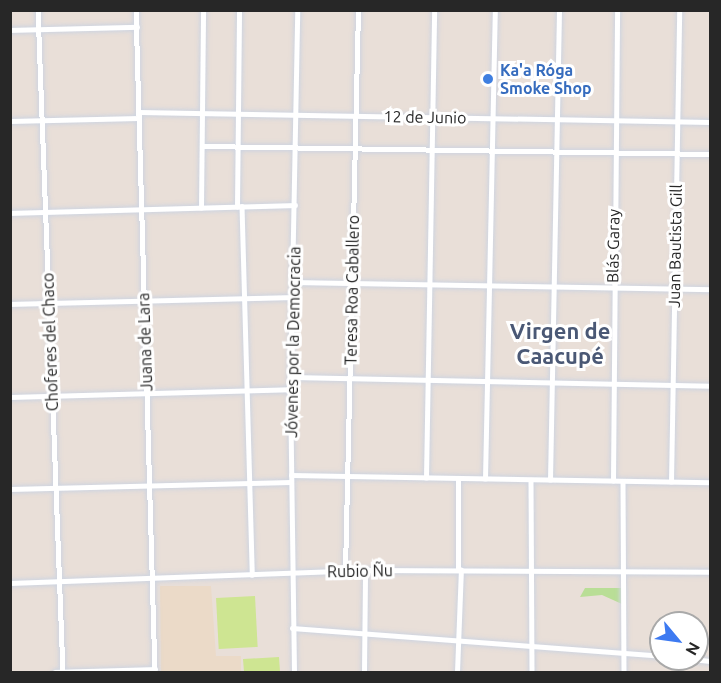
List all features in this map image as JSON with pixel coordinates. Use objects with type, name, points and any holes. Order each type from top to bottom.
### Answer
[{"type":"street","name":"Choferes del Chaco","points":[[38,10],[63,672]]},
{"type":"street","name":"Juana de Lara","points":[[136,10],[155,671]]},
{"type":"street","points":[[201,208],[203,10]]},
{"type":"street","points":[[239,10],[236,146],[245,299],[252,575]]},
{"type":"street","name":"Jóvenes por la Democracia","points":[[294,672],[290,389],[294,282],[297,10]]},
{"type":"street","name":"Teresa Roa Caballero","points":[[345,570],[358,10]]},
{"type":"street","points":[[426,478],[434,10]]},
{"type":"street","points":[[485,479],[495,10]]},
{"type":"street","points":[[550,480],[553,151],[559,10]]},
{"type":"street","name":"Blás Garay","points":[[613,481],[611,384],[617,10]]},
{"type":"street","name":"Juan Bautista Gill","points":[[671,482],[679,10]]},
{"type":"street","points":[[10,30],[137,27]]},
{"type":"street","name":"12 de Junio","points":[[10,121],[139,115],[237,114],[711,122]]},
{"type":"street","name":"12 de Junio","points":[[202,146],[711,154]]},
{"type":"street","points":[[10,213],[295,205]]},
{"type":"street","points":[[294,282],[711,289]]},
{"type":"street","points":[[10,304],[293,297]]},
{"type":"street","points":[[292,377],[711,387]]},
{"type":"street","points":[[10,396],[51,397],[290,389]]},
{"type":"street","points":[[291,475],[711,482]]},
{"type":"street","points":[[457,672],[459,639],[458,479]]},
{"type":"street","points":[[531,480],[532,672]]},
{"type":"street","points":[[623,481],[624,672]]},
{"type":"street","points":[[10,489],[291,482]]},
{"type":"street","name":"Rubio Ñu","points":[[10,583],[345,570],[711,572]]},
{"type":"street","points":[[364,672],[365,570]]},
{"type":"street","points":[[292,628],[649,655]]},
{"type":"street","points":[[55,672],[155,671]]},
{"type":"shaded area","points":[[160,586],[211,586],[216,656],[241,656],[241,672],[161,672]]},
{"type":"green space","points":[[585,588],[622,588],[622,604],[602,595],[580,597]]},
{"type":"green space","points":[[255,596],[258,647],[219,649],[216,598]]},
{"type":"green space","points":[[279,657],[280,672],[244,672],[243,659]]},
{"type":"place","name":"Ka'a Róga Smoke Shop","points":[[488,79]]},
{"type":"district","name":"Virgen de Caacupé","points":[[560,342]]}]
